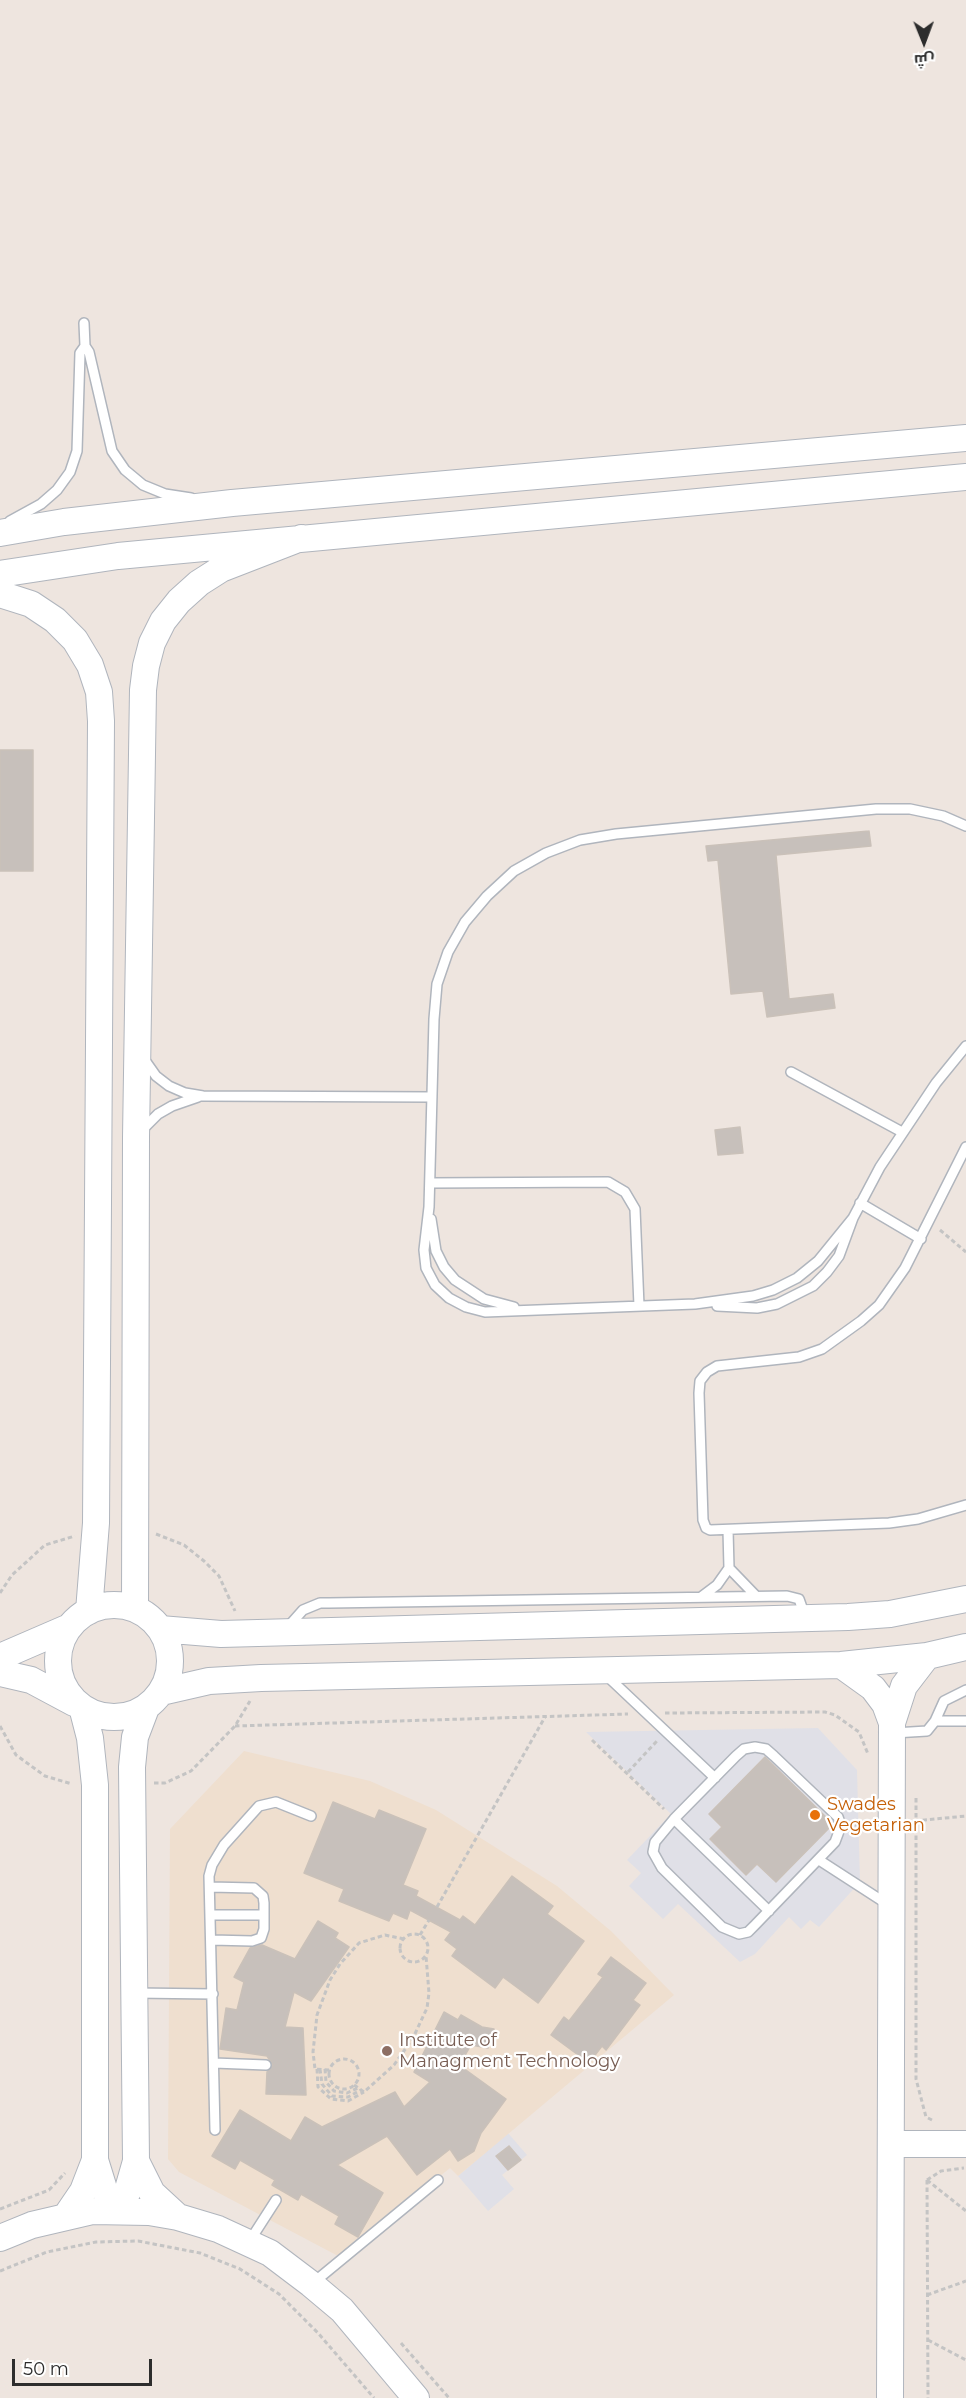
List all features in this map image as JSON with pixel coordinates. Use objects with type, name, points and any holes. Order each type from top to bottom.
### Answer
[{"type":"street","points":[[0,533],[64,522],[232,503],[966,438]]},
{"type":"street","points":[[0,574],[118,556],[966,477]]},
{"type":"street","points":[[135,1609],[133,1531],[136,1137],[143,690],[152,643],[168,614],[199,583],[221,569],[301,538]]},
{"type":"street","points":[[0,594],[31,604],[55,620],[75,640],[90,665],[99,692],[101,721],[96,1523],[89,1611]]},
{"type":"street","points":[[160,1629],[205,1634],[248,1634],[805,1618],[890,1614],[966,1599]]},
{"type":"street","points":[[0,1657],[67,1628],[89,1611],[104,1606],[120,1605],[135,1609],[149,1617],[160,1629],[168,1643],[171,1660],[168,1676],[135,1737],[132,1783],[136,2161],[122,2210]]},
{"type":"street","points":[[67,1628],[60,1647],[58,1667],[63,1685],[78,1705],[91,1746],[95,1785],[95,2160],[112,2202],[122,2210]]},
{"type":"street","points":[[0,1673],[32,1680],[97,1715],[114,1717],[130,1715],[154,1700],[210,1681],[841,1665],[927,1656],[966,1647]]},
{"type":"street","points":[[890,2398],[893,1728],[904,1686],[927,1656]]},
{"type":"street","points":[[841,1665],[873,1688],[885,1704],[893,1728]]},
{"type":"street","points":[[892,2144],[966,2144]]},
{"type":"street","points":[[66,2216],[83,2191],[95,2160]]},
{"type":"street","points":[[136,2161],[152,2193],[178,2217]]},
{"type":"street","points":[[0,2238],[32,2225],[66,2216],[92,2211],[122,2210],[178,2217],[249,2242],[270,2253],[342,2310],[416,2398]]},
{"type":"lane","points":[[84,323],[85,346],[89,352],[112,451],[125,470],[143,485],[165,494],[232,503]]},
{"type":"lane","points":[[0,526],[41,504],[57,490],[70,472],[77,451],[80,353],[85,346]]},
{"type":"lane","points":[[966,826],[943,816],[910,809],[876,809],[616,834],[580,840],[546,853],[514,872],[487,896],[465,922],[448,952],[437,984],[429,1207],[424,1250],[426,1268],[435,1285],[449,1298],[466,1307],[485,1312],[695,1304],[757,1308],[796,1297],[828,1272],[839,1256],[860,1203],[902,1132],[966,1046]]},
{"type":"lane","points":[[138,1046],[150,1069],[170,1086],[185,1093],[203,1096],[432,1097]]},
{"type":"lane","points":[[791,1072],[902,1132]]},
{"type":"lane","points":[[136,1137],[158,1114],[179,1103],[203,1096]]},
{"type":"lane","points":[[966,1147],[921,1239],[892,1288],[879,1305],[843,1336],[822,1349],[799,1357],[717,1366],[707,1372],[700,1381],[704,1524],[710,1530],[889,1523],[918,1519],[966,1505]]},
{"type":"lane","points":[[430,1183],[608,1182],[625,1192],[635,1209],[639,1305]]},
{"type":"lane","points":[[860,1203],[921,1239]]},
{"type":"lane","points":[[429,1207],[436,1251],[444,1267],[455,1281],[484,1299],[520,1309]]},
{"type":"lane","points":[[695,1304],[753,1296],[773,1290],[797,1278],[818,1261],[853,1218]]},
{"type":"lane","points":[[701,1597],[717,1585],[729,1568],[728,1530]]},
{"type":"lane","points":[[729,1568],[756,1596]]},
{"type":"lane","points":[[283,1633],[303,1611],[320,1603],[794,1596],[803,1604],[805,1618]]},
{"type":"lane","points":[[601,1670],[715,1778]]},
{"type":"lane","points":[[893,1728],[921,1734],[927,1731],[935,1721],[944,1701],[966,1690]]},
{"type":"lane","points":[[935,1721],[966,1722]]},
{"type":"lane","points":[[755,1747],[766,1749],[838,1817],[841,1826],[840,1835],[819,1860],[748,1932],[729,1932],[722,1927],[656,1861],[653,1852],[655,1842],[674,1819],[715,1778],[744,1749],[755,1747]]},
{"type":"lane","points":[[215,2130],[210,1887],[212,1865],[217,1854],[259,1806],[276,1802],[311,1816]]},
{"type":"lane","points":[[674,1819],[769,1911]]},
{"type":"lane","points":[[819,1860],[891,1906]]},
{"type":"lane","points":[[210,1887],[254,1887],[263,1896],[264,1915],[264,1934],[257,1940],[212,1940]]},
{"type":"lane","points":[[211,1915],[264,1915]]},
{"type":"lane","points":[[133,1993],[213,1994]]},
{"type":"lane","points":[[214,2063],[266,2065]]},
{"type":"lane","points":[[311,2284],[438,2180]]},
{"type":"lane","points":[[249,2242],[276,2200]]},
{"type":"path","points":[[930,1221],[966,1252]]},
{"type":"path","points":[[0,1593],[12,1575],[45,1545],[83,1535],[83,1523],[96,1523]]},
{"type":"path","points":[[133,1531],[153,1533],[184,1545],[204,1561],[219,1576],[234,1602],[237,1617],[248,1617],[248,1634]]},
{"type":"path","points":[[132,1783],[165,1783],[191,1771],[235,1726],[261,1678]]},
{"type":"path","points":[[235,1726],[646,1713],[825,1712],[835,1715],[859,1732],[869,1757]]},
{"type":"path","points":[[437,1907],[545,1717]]},
{"type":"path","points":[[0,1726],[16,1755],[45,1776],[71,1784],[95,1785]]},
{"type":"path","points":[[628,1772],[666,1731]]},
{"type":"path","points":[[592,1740],[628,1772],[674,1819]]},
{"type":"path","points":[[915,1788],[916,2079],[926,2117],[943,2125]]},
{"type":"path","points":[[869,1813],[869,1835]]},
{"type":"path","points":[[420,1935],[429,1920]]},
{"type":"path","points":[[359,2089],[359,2071],[352,2061],[340,2060],[323,2069],[315,2069],[313,2052],[317,2015],[322,1997],[340,1964],[352,1948],[367,1939],[385,1935],[404,1939]]},
{"type":"path","points":[[323,2069],[318,2087],[331,2099],[348,2102],[359,2089],[394,2065],[421,2023],[429,1993],[426,1956],[428,1944],[420,1935],[409,1935],[404,1939],[400,1949],[406,1959],[417,1962],[426,1956]]},
{"type":"path","points":[[323,2069],[326,2082],[334,2091],[347,2093],[359,2089]]},
{"type":"path","points":[[0,2209],[49,2190],[68,2169]]},
{"type":"path","points":[[928,2398],[927,2180],[966,2211]]},
{"type":"path","points":[[0,2271],[47,2252],[96,2242],[138,2241],[200,2253],[240,2269],[279,2294],[318,2332],[374,2398]]},
{"type":"path","points":[[927,2295],[966,2281]]},
{"type":"path","points":[[396,2338],[449,2398]]},
{"type":"path","points":[[927,2340],[966,2360]]},
{"type":"shaded area","points":[[818,1728],[857,1770],[860,1882],[819,1927],[810,1920],[801,1929],[789,1917],[755,1954],[740,1962],[678,1904],[663,1919],[629,1886],[641,1873],[627,1860],[671,1814],[586,1732]]},
{"type":"shaded area","name":"Institute of Managment Technology","points":[[244,1751],[370,1781],[436,1810],[557,1886],[611,1931],[674,1995],[458,2176],[450,2168],[340,2257],[179,2172],[168,2159],[170,1829]]},
{"type":"shaded area","points":[[508,2133],[527,2155],[502,2175],[514,2189],[488,2211],[458,2176]]},
{"type":"building","points":[[0,750],[33,750],[33,871],[0,871]]},
{"type":"building","points":[[869,831],[871,846],[776,855],[789,999],[833,994],[835,1008],[767,1017],[763,991],[731,994],[718,860],[708,861],[706,846]]},
{"type":"building","points":[[740,1127],[743,1153],[718,1155],[715,1130]]},
{"type":"building","points":[[765,1757],[833,1824],[776,1882],[757,1864],[746,1875],[710,1839],[722,1827],[709,1814]]},
{"type":"building","points":[[333,1802],[375,1819],[379,1810],[426,1829],[403,1885],[418,1891],[416,1896],[460,1920],[463,1916],[475,1925],[512,1876],[553,1906],[547,1914],[584,1941],[538,2003],[503,1977],[495,1988],[452,1956],[457,1949],[445,1940],[451,1932],[410,1910],[407,1919],[393,1913],[389,1921],[339,1901],[344,1889],[304,1873]]},
{"type":"building","points":[[318,1921],[338,1933],[335,1938],[349,1947],[311,2001],[294,1992],[285,2027],[303,2028],[306,2095],[266,2094],[267,2072],[273,2065],[267,2056],[220,2049],[226,2008],[237,2010],[244,1982],[234,1977],[250,1948],[262,1945],[295,1959]]},
{"type":"building","points":[[611,1957],[646,1983],[633,2000],[640,2005],[606,2050],[602,2046],[589,2063],[551,2035],[564,2017],[569,2021],[603,1977],[598,1974]]},
{"type":"building","points":[[444,2012],[458,2020],[461,2015],[482,2027],[494,2029],[488,2048],[471,2045],[459,2065],[506,2099],[481,2133],[474,2151],[458,2161],[450,2149],[417,2175],[387,2136],[337,2165],[383,2193],[358,2237],[335,2224],[339,2216],[301,2194],[298,2200],[272,2185],[275,2180],[240,2160],[235,2169],[212,2156],[240,2110],[291,2141],[305,2117],[322,2127],[395,2092],[404,2107],[430,2082],[414,2072]]},
{"type":"building","points":[[509,2146],[521,2160],[508,2170],[496,2156]]},
{"type":"place","name":"Swades Vegetarian","points":[[815,1815]]},
{"type":"place","name":"Institute of Managment Technology","points":[[387,2051]]}]
